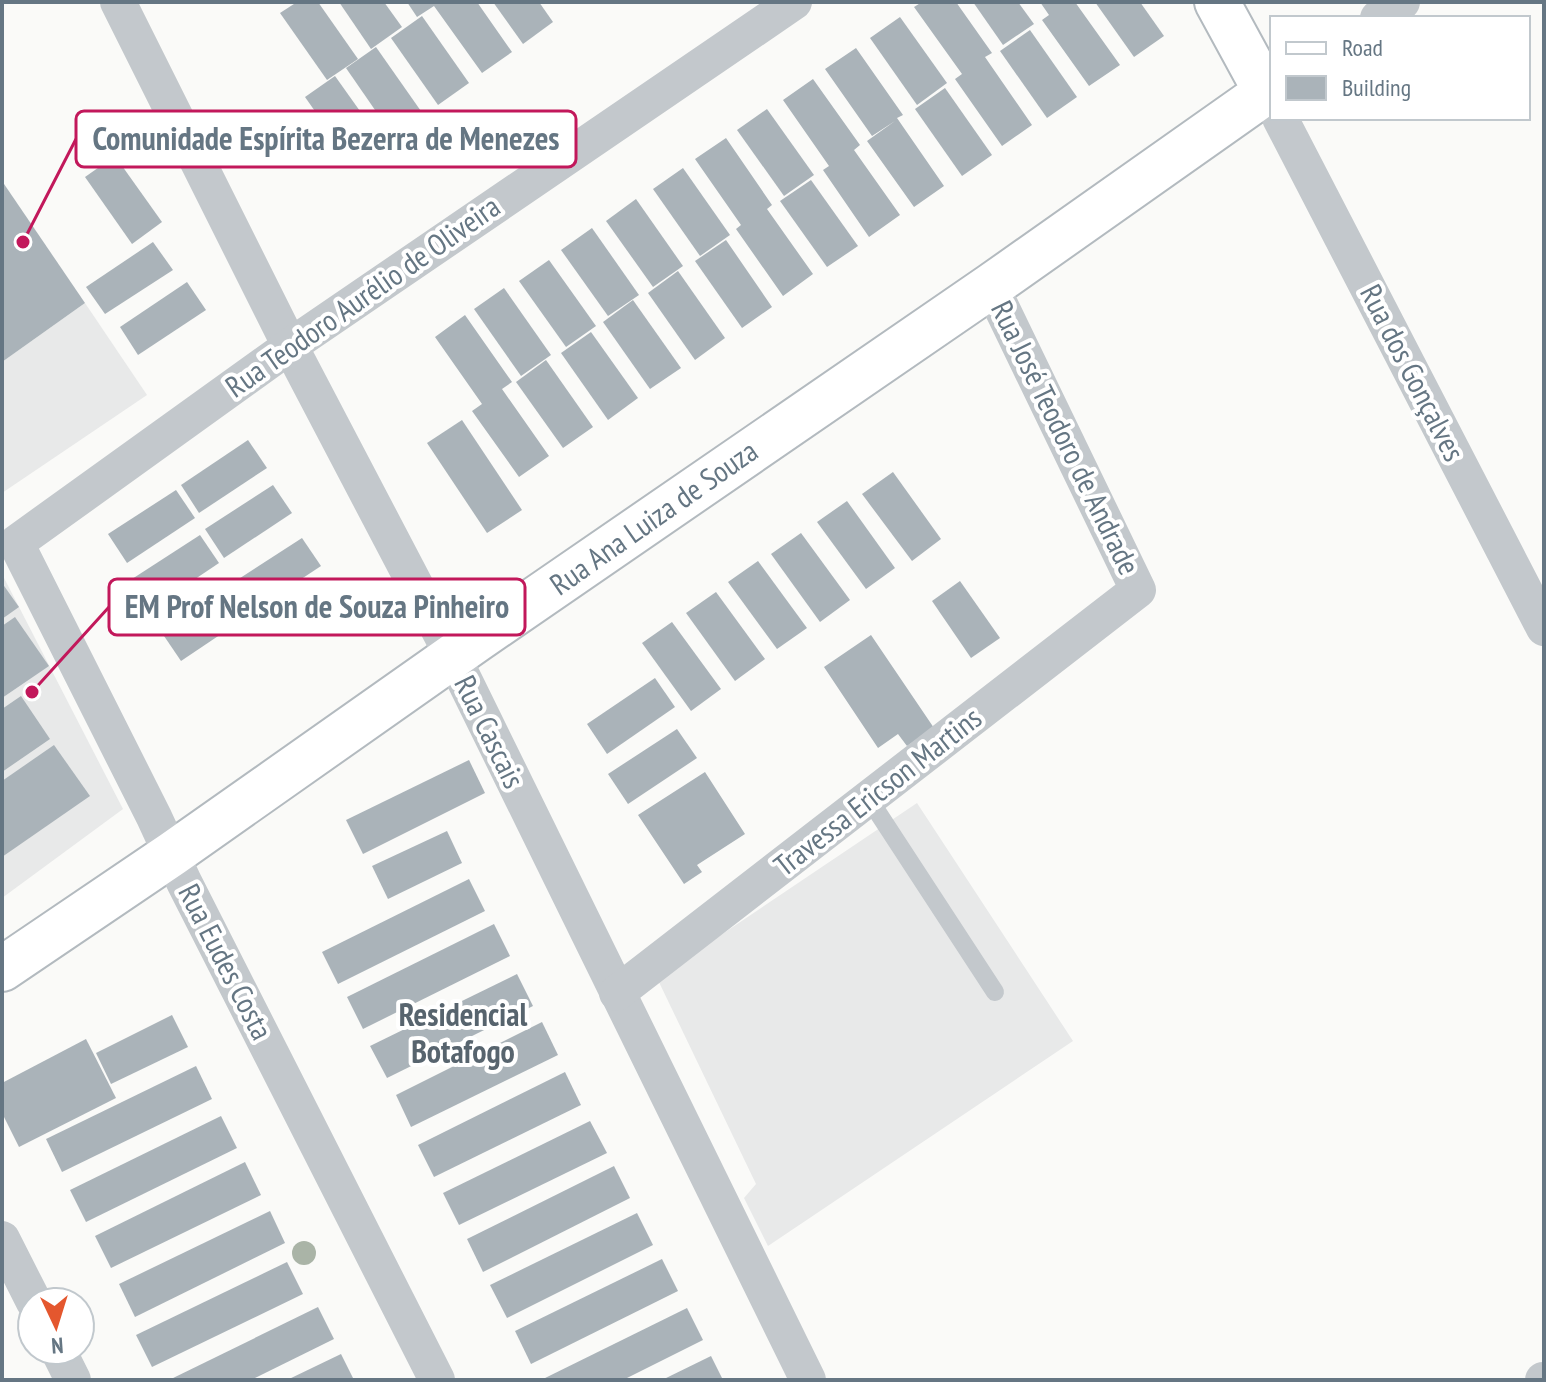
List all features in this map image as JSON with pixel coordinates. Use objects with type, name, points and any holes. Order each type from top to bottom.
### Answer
[{"type":"street","name":"Rua dos Gonçalves","points":[[1217,2],[1270,96]]},
{"type":"street","points":[[1381,16],[1402,2]]},
{"type":"street","name":"Rua Cascais","points":[[119,3],[290,346],[453,657],[808,1380]]},
{"type":"street","name":"Rua Teodoro Aurélio de Oliveira","points":[[16,543],[290,346],[790,3]]},
{"type":"street","name":"Rua Ana Luiza de Souza","points":[[2,969],[991,286],[1270,101]]},
{"type":"street","name":"Rua dos Gonçalves","points":[[1282,120],[1544,628]]},
{"type":"street","name":"Rua José Teodoro de Andrade","points":[[991,286],[1138,590]]},
{"type":"street","name":"Rua Eudes Costa","points":[[16,543],[437,1380]]},
{"type":"street","name":"Travessa Ericson Martins","points":[[617,993],[1138,590]]},
{"type":"street","points":[[2,1239],[26,1286]]},
{"type":"lane","points":[[869,799],[995,992]]},
{"type":"shaded area","points":[[85,303],[147,395],[2,493],[2,362]]},
{"type":"shaded area","points":[[2,574],[123,809],[2,898]]},
{"type":"shaded area","points":[[917,803],[1073,1041],[768,1246],[744,1198],[756,1184],[657,978]]},
{"type":"building","points":[[297,2],[318,2],[358,59],[327,80],[280,13]]},
{"type":"building","points":[[339,2],[384,2],[402,27],[371,49]]},
{"type":"building","points":[[407,2],[477,2],[512,52],[482,73],[434,6],[417,17]]},
{"type":"building","points":[[493,2],[539,2],[553,22],[523,44]]},
{"type":"building","points":[[922,2],[956,2],[992,53],[985,57],[1032,125],[1002,146],[955,79],[962,74],[914,7]]},
{"type":"building","points":[[973,2],[1018,2],[1034,24],[1003,45]]},
{"type":"building","points":[[1040,2],[1075,2],[1120,65],[1089,86],[1042,20],[1049,15]]},
{"type":"building","points":[[1095,2],[1140,2],[1164,36],[1134,57]]},
{"type":"building","points":[[422,16],[469,83],[438,105],[391,38]]},
{"type":"building","points":[[900,17],[947,83],[917,105],[870,38]]},
{"type":"building","points":[[1030,30],[1077,97],[1047,118],[1000,51]]},
{"type":"building","points":[[376,47],[423,114],[393,136],[346,68]]},
{"type":"building","points":[[856,48],[903,115],[897,118],[944,186],[914,207],[867,141],[895,121],[872,136],[825,69]]},
{"type":"building","points":[[335,76],[382,142],[352,164],[305,97]]},
{"type":"building","points":[[813,79],[860,145],[854,150],[900,215],[869,237],[823,170],[829,166],[783,100]]},
{"type":"building","points":[[945,88],[992,155],[962,176],[915,109]]},
{"type":"building","points":[[767,109],[814,175],[784,196],[737,130]]},
{"type":"building","points":[[726,138],[772,205],[767,209],[813,274],[783,296],[736,229],[741,225],[695,159]]},
{"type":"building","points":[[115,156],[162,222],[132,244],[85,177]]},
{"type":"building","points":[[683,168],[730,235],[700,256],[653,189]]},
{"type":"building","points":[[811,180],[858,246],[827,267],[780,201]]},
{"type":"building","points":[[2,181],[85,303],[2,362]]},
{"type":"building","points":[[636,199],[683,266],[653,287],[606,221]]},
{"type":"building","points":[[592,228],[639,295],[608,316],[561,250]]},
{"type":"building","points":[[726,240],[772,307],[742,328],[695,261]]},
{"type":"building","points":[[153,242],[173,270],[105,314],[86,287]]},
{"type":"building","points":[[549,260],[596,326],[566,347],[519,281]]},
{"type":"building","points":[[678,271],[725,338],[695,360],[648,293]]},
{"type":"building","points":[[187,282],[206,310],[138,355],[120,327]]},
{"type":"building","points":[[504,288],[551,355],[521,376],[474,309]]},
{"type":"building","points":[[633,300],[681,368],[650,389],[603,322]]},
{"type":"building","points":[[465,315],[512,382],[502,389],[549,456],[519,477],[472,411],[482,404],[435,337]]},
{"type":"building","points":[[591,332],[638,398],[608,420],[561,353]]},
{"type":"building","points":[[546,360],[593,427],[563,448],[516,382]]},
{"type":"building","points":[[462,420],[522,510],[487,533],[427,443]]},
{"type":"building","points":[[248,440],[267,468],[199,513],[181,485]]},
{"type":"building","points":[[893,472],[941,539],[912,561],[862,494]]},
{"type":"building","points":[[273,485],[292,513],[224,558],[205,529]]},
{"type":"building","points":[[176,490],[195,518],[127,563],[108,534]]},
{"type":"building","points":[[847,501],[895,568],[866,589],[817,522]]},
{"type":"building","points":[[801,533],[850,600],[820,622],[771,554]]},
{"type":"building","points":[[200,535],[219,563],[152,608],[132,579]]},
{"type":"building","points":[[302,538],[321,566],[253,611],[234,582]]},
{"type":"building","points":[[758,561],[807,628],[777,649],[728,582]]},
{"type":"building","points":[[960,581],[1000,638],[971,658],[932,601]]},
{"type":"building","points":[[2,583],[19,607],[2,619]]},
{"type":"building","points":[[230,588],[248,616],[181,661],[162,633]]},
{"type":"building","points":[[716,592],[765,659],[735,681],[686,613]]},
{"type":"building","points":[[15,617],[49,666],[2,698],[2,626]]},
{"type":"building","points":[[672,622],[721,689],[691,711],[642,643]]},
{"type":"building","points":[[871,635],[934,728],[907,746],[898,734],[878,748],[824,667]]},
{"type":"building","points":[[655,678],[675,707],[607,754],[587,724]]},
{"type":"building","points":[[21,696],[50,739],[2,772],[2,709]]},
{"type":"building","points":[[677,729],[697,758],[628,804],[608,774]]},
{"type":"building","points":[[54,745],[90,796],[2,857],[2,781]]},
{"type":"building","points":[[469,760],[485,793],[363,854],[346,820]]},
{"type":"building","points":[[705,772],[745,834],[697,865],[702,872],[684,884],[638,815]]},
{"type":"building","points":[[447,831],[462,863],[388,899],[372,866]]},
{"type":"building","points":[[469,879],[485,911],[338,984],[322,952]]},
{"type":"building","points":[[494,924],[510,956],[363,1029],[347,997]]},
{"type":"building","points":[[517,974],[533,1006],[387,1078],[370,1046]]},
{"type":"building","points":[[172,1015],[188,1047],[111,1084],[96,1053]]},
{"type":"building","points":[[542,1022],[558,1055],[411,1127],[396,1095]]},
{"type":"building","points":[[86,1039],[116,1098],[19,1147],[2,1113],[2,1083]]},
{"type":"building","points":[[196,1066],[212,1099],[62,1172],[46,1139]]},
{"type":"building","points":[[565,1072],[581,1105],[434,1177],[418,1145]]},
{"type":"building","points":[[221,1116],[237,1148],[86,1222],[70,1190]]},
{"type":"building","points":[[590,1121],[607,1153],[459,1225],[443,1193]]},
{"type":"building","points":[[245,1162],[261,1195],[111,1268],[95,1236]]},
{"type":"building","points":[[614,1166],[630,1198],[483,1272],[467,1239]]},
{"type":"building","points":[[270,1211],[285,1243],[135,1317],[119,1284]]},
{"type":"building","points":[[637,1213],[653,1245],[507,1318],[490,1285]]},
{"type":"building","points":[[662,1259],[678,1291],[531,1364],[515,1331]]},
{"type":"building","points":[[287,1262],[303,1294],[152,1367],[136,1335]]},
{"type":"building","points":[[318,1307],[334,1339],[251,1380],[169,1380]]},
{"type":"building","points":[[687,1308],[703,1340],[623,1380],[541,1380]]},
{"type":"building","points":[[341,1354],[354,1380],[287,1380]]},
{"type":"building","points":[[711,1356],[723,1380],[662,1380]]},
{"type":"place","name":"Comunidade Espírita Bezerra de Menezes","points":[[23,242]]},
{"type":"place","name":"EM Prof Nelson de Souza Pinheiro","points":[[32,692]]},
{"type":"district","name":"Residencial Botafogo","points":[[463,1034]]}]
